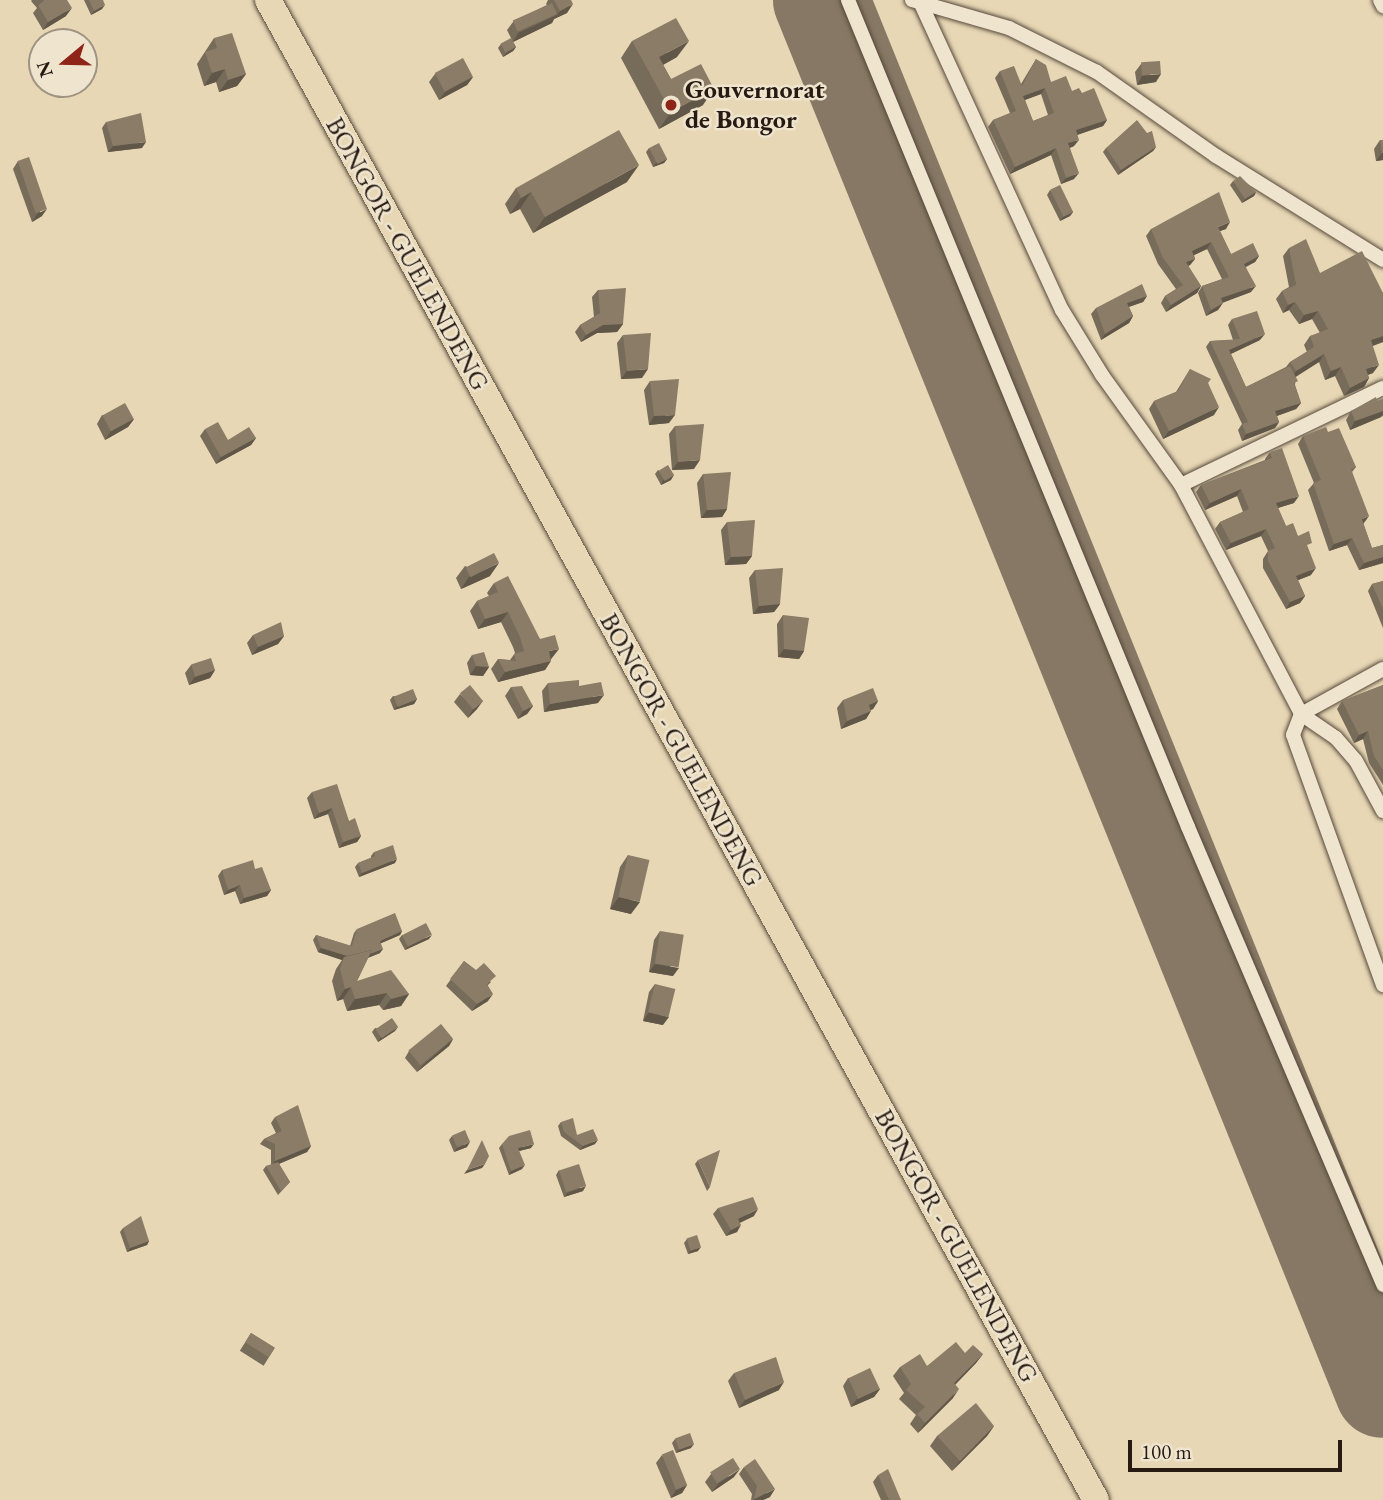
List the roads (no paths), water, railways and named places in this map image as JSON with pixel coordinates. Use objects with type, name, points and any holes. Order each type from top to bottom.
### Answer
[{"type":"highway","name":"BONGOR - GUELENDENG","points":[[268,0],[1096,1500]]},
{"type":"street","points":[[848,0],[1188,827],[1383,1284]]},
{"type":"street","points":[[1380,0],[1383,6]]},
{"type":"street","points":[[917,3],[1009,28],[1097,72],[1216,156],[1383,260]]},
{"type":"street","points":[[917,3],[1062,310],[1102,375],[1181,485],[1300,713],[1335,738],[1356,761],[1383,811]]},
{"type":"street","points":[[1181,485],[1383,387]]},
{"type":"street","points":[[1383,670],[1300,713],[1293,735],[1299,760],[1383,985]]},
{"type":"place","name":"Gouvernorat de Bongor","points":[[671,105]]}]
